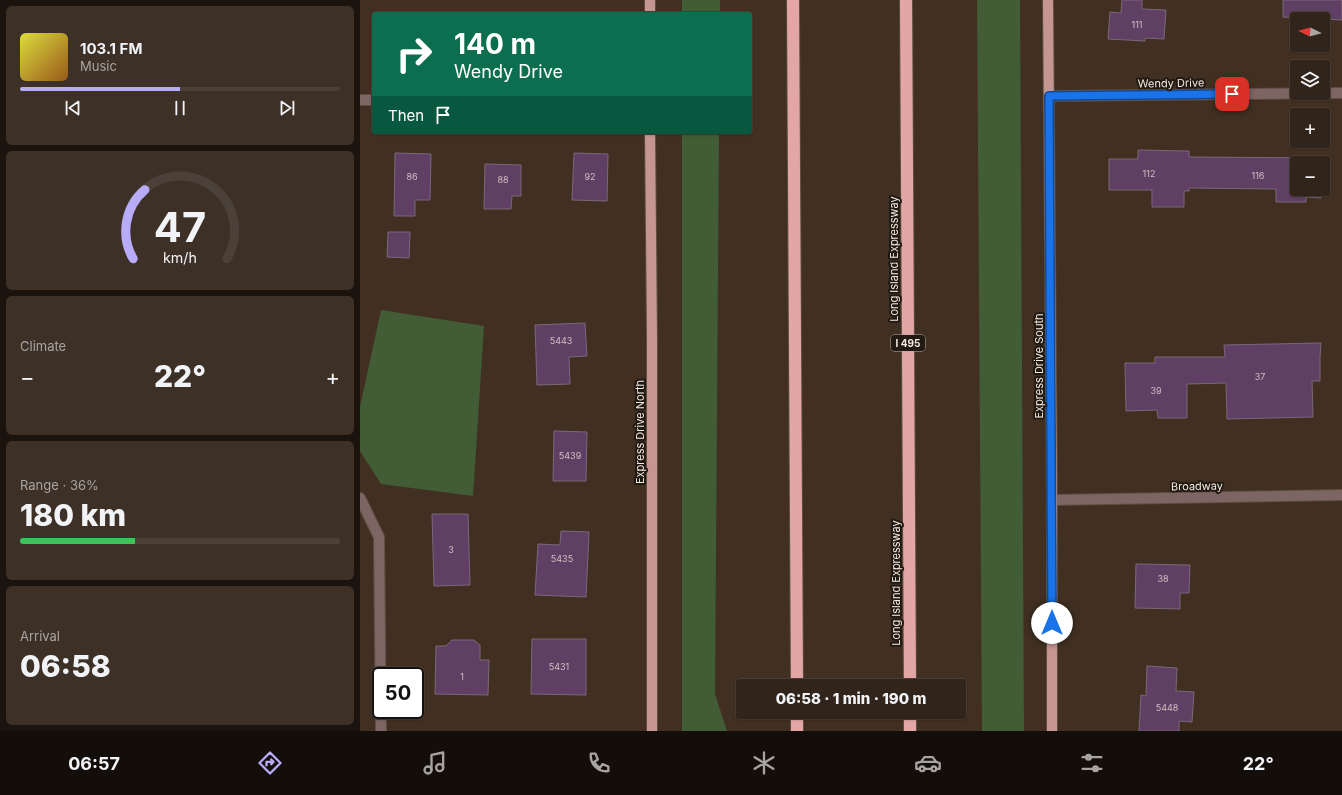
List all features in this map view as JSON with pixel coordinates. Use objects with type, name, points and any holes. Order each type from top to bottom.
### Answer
[{"type":"highway","points":[[793,0],[797,679]]},
{"type":"highway","name":"Long Island Expressway","points":[[906,0],[910,679]]},
{"type":"highway","points":[[797,719],[797,731]]},
{"type":"highway","points":[[910,719],[910,731]]},
{"type":"main road","points":[[650,0],[650,12]]},
{"type":"main road","name":"Express Drive South","points":[[1048,0],[1052,500],[1052,731]]},
{"type":"main road","name":"Express Drive North","points":[[650,134],[652,337],[652,731]]},
{"type":"street","name":"Wendy Drive","points":[[1049,96],[1342,93]]},
{"type":"street","points":[[360,100],[372,100]]},
{"type":"street","name":"Broadway","points":[[1052,500],[1342,495]]},
{"type":"street","points":[[360,498],[379,537],[381,731]]},
{"type":"green space","points":[[682,0],[720,0],[720,12],[682,12]]},
{"type":"green space","points":[[977,0],[1020,0],[1024,731],[982,731]]},
{"type":"green space","points":[[682,134],[719,134],[715,694],[727,731],[682,731]]},
{"type":"green space","points":[[381,310],[484,326],[473,496],[381,484],[360,451],[360,407]]},
{"type":"building","points":[[1122,0],[1142,0],[1142,9],[1166,10],[1164,39],[1145,38],[1145,41],[1108,39],[1110,12],[1121,13]]},
{"type":"building","points":[[1283,0],[1342,0],[1342,20],[1330,19],[1330,12],[1290,12],[1290,17],[1283,17]]},
{"type":"building","points":[[1138,150],[1189,151],[1189,157],[1290,158],[1290,196],[1321,196],[1321,198],[1306,197],[1306,202],[1276,202],[1276,189],[1189,188],[1189,191],[1184,191],[1184,207],[1152,207],[1152,190],[1109,190],[1109,159],[1138,159]]},
{"type":"building","points":[[395,153],[431,154],[430,200],[415,200],[415,216],[394,216]]},
{"type":"building","points":[[574,153],[608,154],[607,201],[572,200]]},
{"type":"building","points":[[485,164],[521,165],[521,196],[512,196],[511,209],[484,209]]},
{"type":"building","points":[[388,232],[410,232],[409,258],[387,257]]},
{"type":"building","points":[[585,323],[587,356],[569,357],[570,384],[537,385],[535,325]]},
{"type":"building","points":[[1321,343],[1320,381],[1312,381],[1313,417],[1227,419],[1226,383],[1187,384],[1187,418],[1158,418],[1157,410],[1126,411],[1125,363],[1155,363],[1155,357],[1225,357],[1224,345]]},
{"type":"building","points":[[554,431],[587,432],[586,481],[553,481]]},
{"type":"building","points":[[432,514],[468,514],[470,585],[434,586]]},
{"type":"building","points":[[561,531],[589,532],[586,597],[535,595],[538,544],[560,545]]},
{"type":"building","points":[[1136,564],[1190,565],[1189,593],[1180,593],[1180,609],[1135,608]]},
{"type":"building","points":[[532,639],[586,639],[586,695],[531,694]]},
{"type":"building","points":[[452,640],[474,640],[480,645],[480,660],[489,660],[488,695],[435,694],[436,646],[446,646]]},
{"type":"building","points":[[1147,666],[1177,668],[1176,691],[1194,692],[1192,722],[1179,721],[1179,731],[1139,731],[1141,695],[1146,696]]},
{"type":"route","points":[[1052,623],[1049,96],[1232,94]]}]
